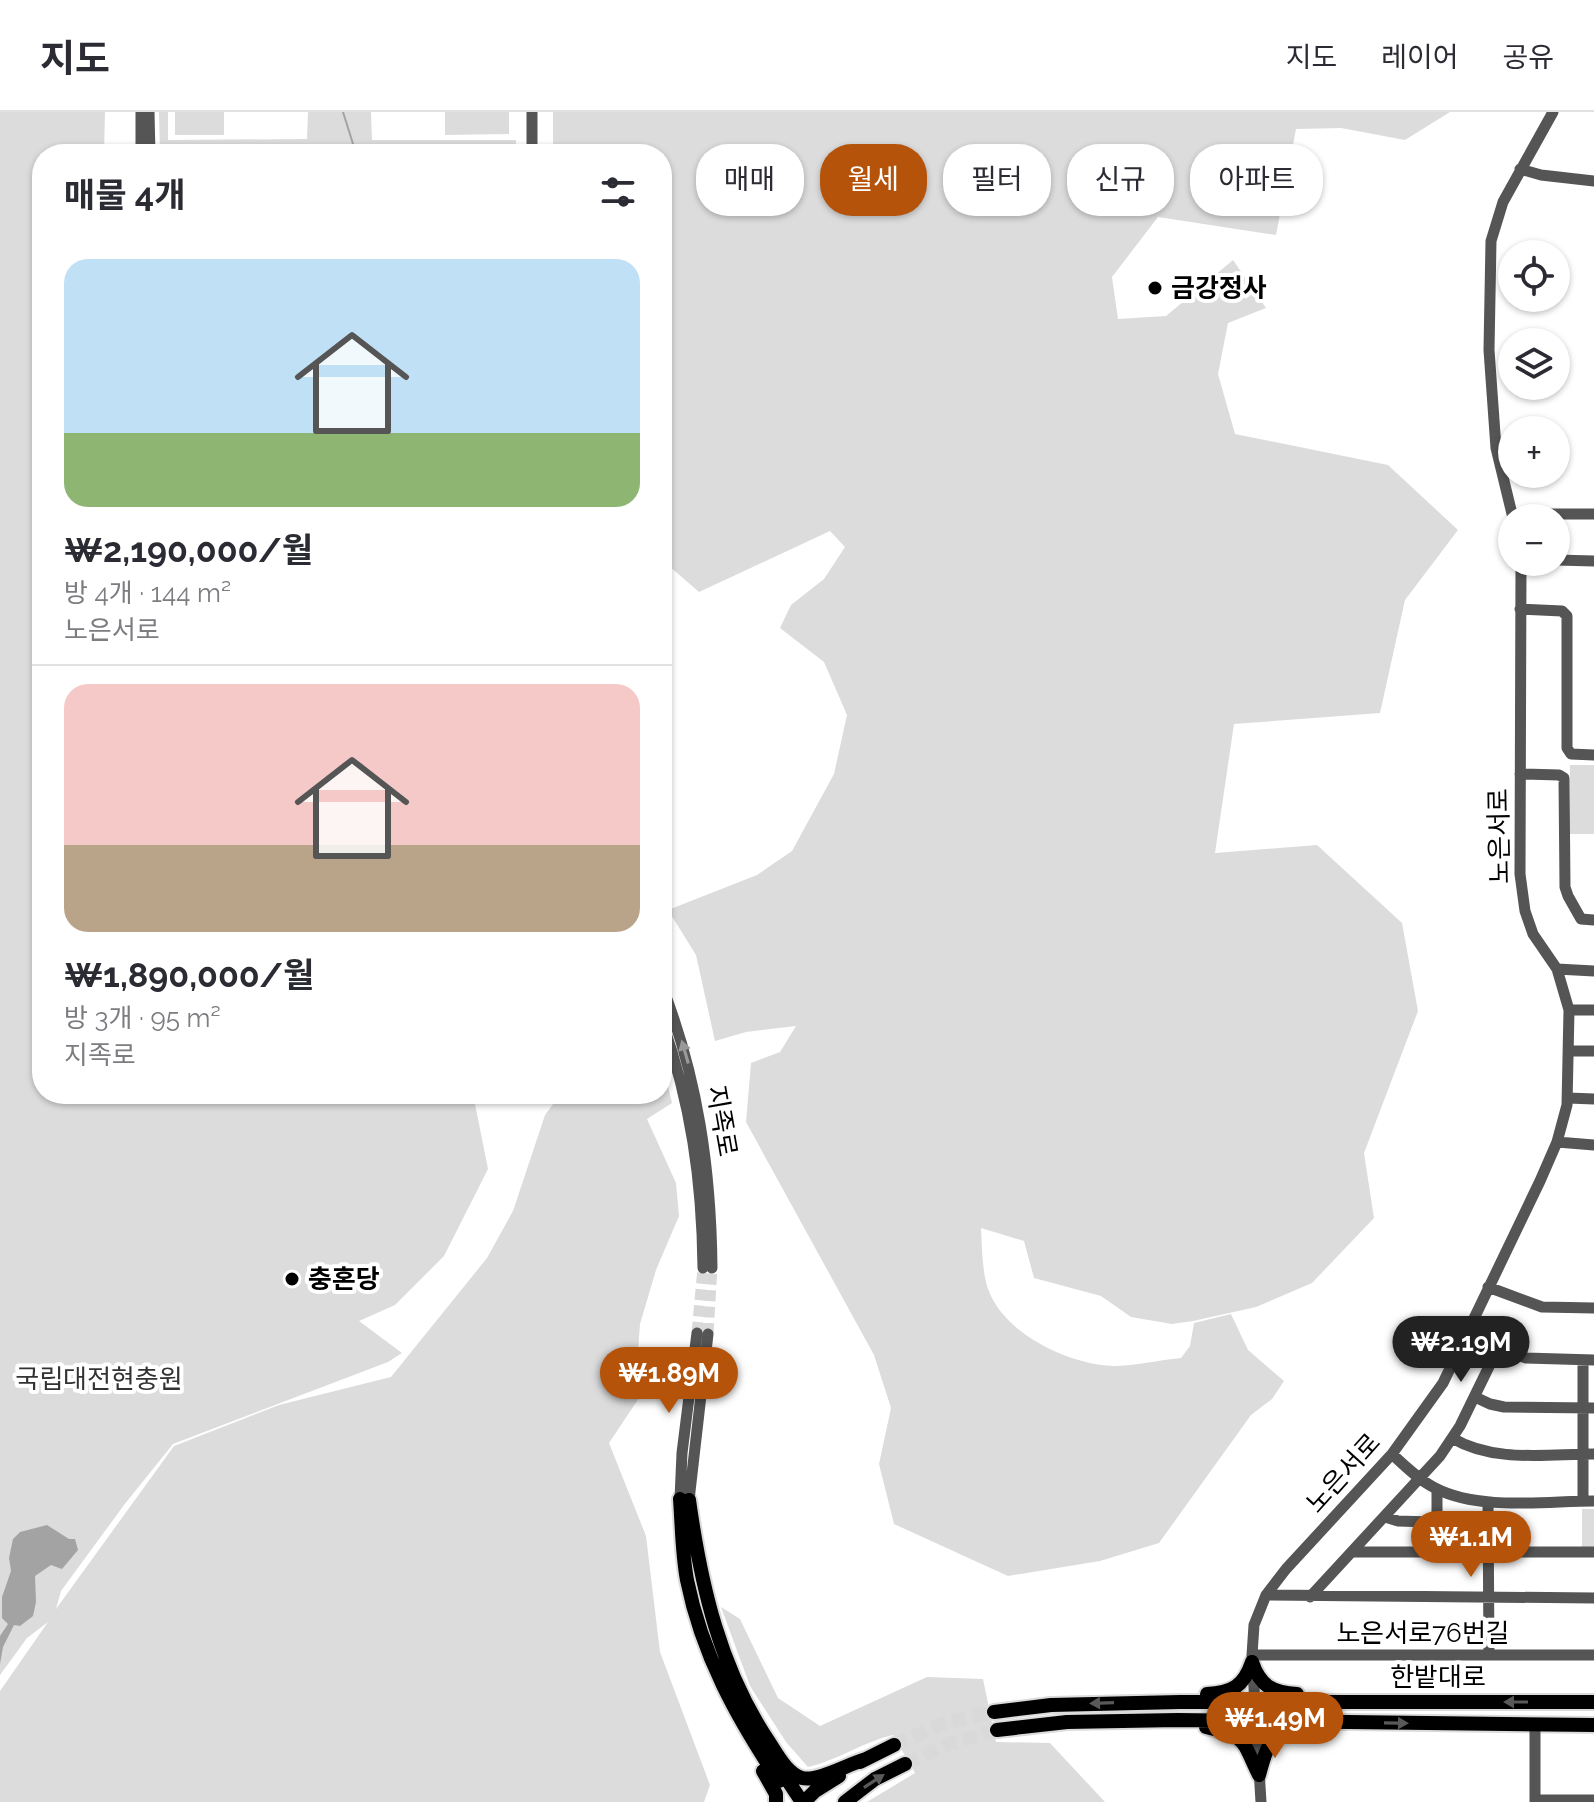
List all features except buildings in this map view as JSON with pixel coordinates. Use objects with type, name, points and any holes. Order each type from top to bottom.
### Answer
[{"type":"main road","points":[[684,1500],[719,1642],[738,1689],[782,1762],[794,1775],[806,1779],[866,1759]]},
{"type":"main road","points":[[684,1500],[674,1546],[678,1583],[690,1629],[725,1711],[776,1794],[803,1802],[866,1759],[894,1745]]},
{"type":"main road","points":[[684,1500],[694,1586],[708,1633],[731,1691],[788,1796]]},
{"type":"main road","points":[[1252,1658],[1261,1682],[1276,1692],[1304,1694],[1329,1701]]},
{"type":"main road","points":[[1180,1702],[1203,1694],[1232,1691],[1242,1683],[1252,1658]]},
{"type":"main road","name":"한밭대로","points":[[994,1712],[1051,1705],[1180,1702],[1594,1702]]},
{"type":"main road","points":[[1178,1720],[1239,1736],[1259,1775]]},
{"type":"main road","name":"한밭대로","points":[[997,1730],[1067,1722],[1178,1720],[1594,1725]]},
{"type":"main road","points":[[1259,1775],[1272,1740],[1283,1733],[1306,1729],[1317,1722]]},
{"type":"main road","points":[[845,1802],[875,1779],[905,1764]]},
{"type":"street","points":[[141,112],[141,144]]},
{"type":"street","points":[[149,112],[150,144]]},
{"type":"street","points":[[532,112],[532,144]]},
{"type":"street","points":[[1509,504],[1496,448],[1489,350],[1491,241],[1495,222],[1520,169],[1553,112]]},
{"type":"street","points":[[1520,169],[1541,175],[1594,181]]},
{"type":"street","points":[[1570,515],[1594,514]]},
{"type":"street","points":[[1570,560],[1594,561]]},
{"type":"street","name":"노은서로","points":[[1261,1802],[1252,1658],[1254,1625],[1266,1595],[1286,1569],[1392,1454],[1443,1383],[1557,1142],[1568,1098],[1569,1010],[1557,969],[1533,934],[1525,911],[1520,874],[1521,576]]},
{"type":"street","points":[[1520,609],[1562,611],[1567,616],[1567,748],[1571,754],[1594,755]]},
{"type":"street","points":[[1520,774],[1559,775],[1564,778],[1565,887],[1581,919],[1594,920]]},
{"type":"street","points":[[1557,969],[1594,971]]},
{"type":"street","points":[[1569,1010],[1594,1010]]},
{"type":"street","name":"지족로","points":[[672,1016],[688,1063],[702,1122],[710,1187],[708,1268],[696,1147],[672,1053]]},
{"type":"street","points":[[1570,1051],[1594,1051]]},
{"type":"street","points":[[1568,1098],[1594,1099]]},
{"type":"street","points":[[1557,1142],[1594,1145]]},
{"type":"street","points":[[1488,1287],[1542,1307],[1594,1308]]},
{"type":"street","points":[[1392,1454],[1419,1478],[1437,1490],[1454,1496],[1488,1502],[1588,1501],[1588,1360],[1526,1358],[1465,1333]]},
{"type":"street","points":[[684,1500],[682,1453],[702,1334]]},
{"type":"street","points":[[1310,1597],[1440,1456],[1475,1397],[1498,1348]]},
{"type":"street","points":[[1475,1397],[1504,1407],[1589,1408]]},
{"type":"street","points":[[1452,1438],[1466,1446],[1494,1453],[1589,1454]]},
{"type":"street","points":[[1385,1517],[1398,1521],[1431,1522],[1437,1515],[1437,1490]]},
{"type":"street","points":[[1488,1502],[1489,1655]]},
{"type":"street","points":[[1353,1552],[1594,1552]]},
{"type":"street","points":[[1266,1595],[1594,1598]]},
{"type":"street","name":"노은서로76번길","points":[[1252,1658],[1594,1655]]},
{"type":"street","points":[[1535,1725],[1535,1801],[1594,1800]]},
{"type":"green space","name":"국립대전현충원","points":[[0,112],[105,112],[104,144],[32,144],[32,1104],[475,1104],[488,1169],[444,1256],[395,1305],[359,1321],[402,1353],[388,1362],[173,1444],[61,1591],[56,1609],[174,1446],[279,1405],[391,1377],[487,1258],[513,1211],[545,1115],[553,1104],[670,1104],[647,1119],[676,1183],[679,1216],[656,1270],[640,1324],[636,1378],[647,1386],[609,1443],[646,1536],[660,1652],[710,1785],[704,1802],[0,1802],[0,1691],[48,1622],[27,1638],[0,1675]]},
{"type":"green space","points":[[159,112],[168,112],[168,140],[307,139],[308,112],[371,112],[372,140],[516,140],[516,144],[160,144]]},
{"type":"green space","points":[[175,112],[224,112],[224,135],[175,135]]},
{"type":"green space","points":[[445,112],[509,112],[509,134],[445,135]]},
{"type":"green space","points":[[553,112],[1450,112],[1405,140],[1341,128],[1296,129],[1293,144],[1190,144],[1190,216],[1280,216],[1276,235],[1158,217],[1112,277],[1118,319],[1166,316],[1233,260],[1266,308],[1228,323],[1218,374],[1235,434],[1388,465],[1458,530],[1405,600],[1380,713],[1234,724],[1215,853],[1317,845],[1402,923],[1418,1011],[1364,1153],[1374,1218],[1312,1283],[1256,1307],[1172,1324],[1131,1317],[1101,1296],[1034,1278],[1024,1241],[981,1228],[985,1275],[996,1305],[1008,1320],[1040,1344],[1077,1359],[1113,1366],[1181,1358],[1190,1346],[1194,1323],[1231,1314],[1248,1350],[1284,1381],[1272,1399],[1251,1415],[1159,1543],[1100,1561],[1008,1576],[894,1524],[879,1464],[891,1408],[874,1355],[746,1122],[751,1063],[780,1052],[796,1026],[746,1032],[715,1041],[696,955],[672,916],[672,908],[757,875],[792,851],[834,774],[847,715],[824,662],[780,628],[791,605],[824,579],[845,547],[830,531],[699,592],[672,569],[672,144],[553,144]]},
{"type":"green space","points":[[1570,765],[1594,765],[1594,834],[1570,834]]},
{"type":"green space","points":[[1582,1509],[1594,1509],[1594,1547],[1582,1547]]},
{"type":"green space","points":[[721,1607],[740,1619],[778,1698],[820,1726],[927,1677],[983,1679],[996,1742],[1050,1743],[1105,1802],[867,1802],[915,1773],[893,1735],[808,1767],[786,1742],[750,1686]]},
{"type":"shaded area","points":[[47,1525],[69,1539],[75,1539],[78,1550],[62,1569],[51,1565],[35,1576],[33,1616],[20,1626],[14,1625],[3,1647],[0,1664],[0,1636],[8,1624],[2,1618],[2,1597],[11,1571],[9,1558],[13,1539],[20,1532]]},
{"type":"waterway","points":[[343,112],[353,144]]},
{"type":"tunnel","points":[[697,1333],[703,1268]]},
{"type":"tunnel","points":[[708,1334],[712,1268]]},
{"type":"tunnel","points":[[894,1745],[945,1723],[994,1712]]},
{"type":"tunnel","points":[[905,1764],[951,1743],[997,1730]]},
{"type":"place","name":"금강정사","points":[[1155,288]]},
{"type":"place","name":"충혼당","points":[[292,1279]]}]
